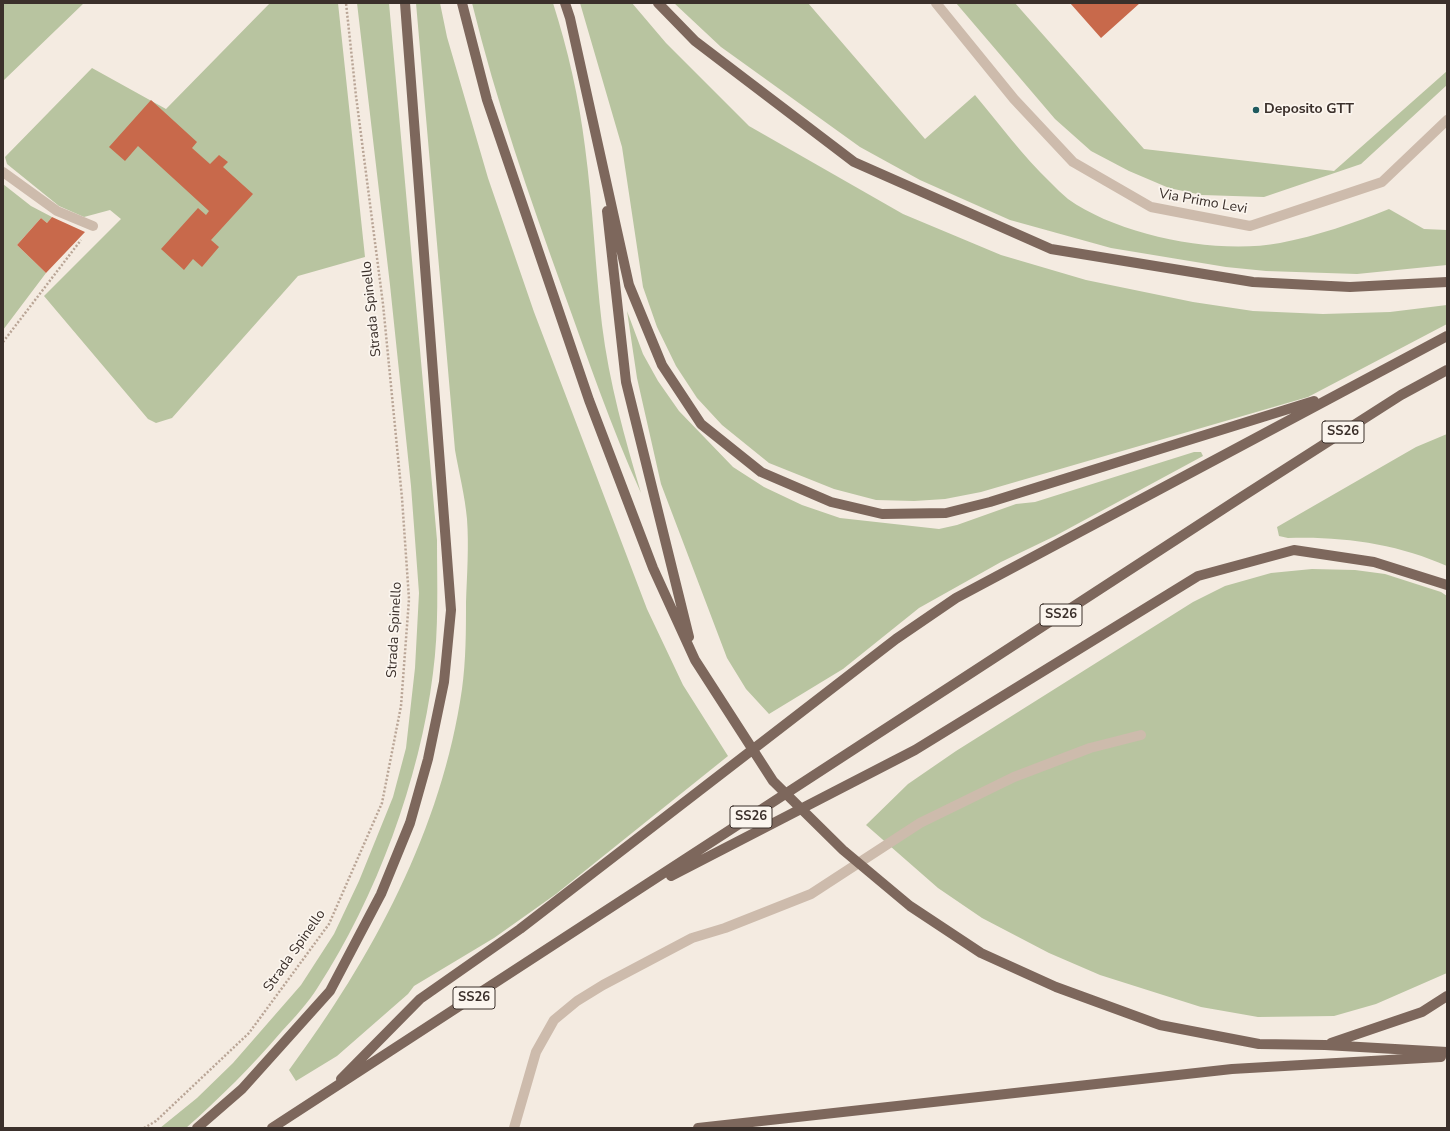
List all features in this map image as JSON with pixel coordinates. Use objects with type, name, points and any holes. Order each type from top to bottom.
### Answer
[{"type":"main road","points":[[197,1128],[242,1089],[330,991],[381,894],[410,823],[428,759],[444,682],[451,610],[404,3]]},
{"type":"main road","points":[[462,3],[488,100],[589,400],[653,568],[695,660],[774,781],[844,850],[910,906],[981,953],[1056,986],[1160,1025],[1259,1044],[1325,1045],[1447,1052]]},
{"type":"main road","points":[[565,3],[570,18],[629,285],[662,365],[701,424],[761,472],[831,502],[882,514],[946,513],[990,502],[1337,394]]},
{"type":"main road","points":[[658,3],[694,41],[854,162],[1051,249],[1253,282],[1350,287],[1447,282]]},
{"type":"main road","points":[[601,162],[626,382],[695,660]]},
{"type":"main road","points":[[327,1093],[420,999],[520,929],[896,639],[956,598],[1447,336]]},
{"type":"main road","name":"SS26","points":[[272,1128],[620,903],[1260,485],[1401,395],[1447,370]]},
{"type":"main road","points":[[620,903],[915,750],[1198,576],[1294,550],[1374,562],[1447,585]]},
{"type":"main road","points":[[1325,1045],[1422,1012],[1447,996]]},
{"type":"main road","points":[[698,1128],[1232,1069],[1447,1057]]},
{"type":"street","name":"Via Primo Levi","points":[[936,3],[1014,100],[1074,162],[1151,207],[1250,226],[1382,182],[1447,120]]},
{"type":"street","points":[[3,172],[57,211],[93,226]]},
{"type":"street","points":[[514,1128],[536,1052],[554,1020],[577,1001],[603,985],[692,938],[725,928],[812,894],[920,823],[1014,777],[1090,748],[1141,735]]},
{"type":"path","name":"Strada Spinello","points":[[144,1128],[156,1121],[249,1033],[329,924],[382,803],[401,706],[409,599],[402,498],[383,304],[356,96],[346,3]]},
{"type":"path","points":[[3,342],[18,324],[39,293],[93,226]]},
{"type":"green space","points":[[3,3],[84,3],[3,81]]},
{"type":"green space","points":[[270,3],[338,3],[365,257],[298,276],[172,418],[156,423],[148,419],[44,296],[121,219],[110,210],[84,217],[59,206],[7,164],[5,157],[92,68],[166,109]]},
{"type":"green space","points":[[357,3],[389,3],[437,540],[436,640],[427,713],[418,754],[392,836],[359,915],[318,987],[301,1010],[259,1057],[186,1128],[160,1128],[197,1098],[233,1063],[301,985],[334,934],[359,881],[393,797],[406,748],[415,668],[419,593],[411,486],[390,285]]},
{"type":"green space","points":[[416,3],[440,3],[447,37],[488,178],[534,312],[647,609],[683,685],[728,756],[556,894],[494,938],[414,986],[408,994],[337,1056],[296,1081],[289,1070],[348,983],[375,937],[399,890],[420,842],[438,792],[452,741],[462,689],[466,646],[468,560],[467,519],[455,450]]},
{"type":"green space","points":[[472,3],[553,3],[572,74],[583,129],[605,346],[623,431],[641,493],[600,393],[538,219],[502,112]]},
{"type":"green space","points":[[580,3],[632,3],[666,43],[749,126],[903,214],[1001,255],[1086,280],[1193,302],[1253,311],[1323,314],[1390,312],[1447,305],[1447,324],[1308,397],[981,492],[945,499],[914,501],[876,500],[834,489],[769,463],[722,425],[697,398],[676,366],[657,327],[643,287],[622,147]]},
{"type":"green space","points":[[674,3],[808,3],[925,139],[975,95],[1030,162],[1068,199],[1089,212],[1114,223],[1141,232],[1199,244],[1255,246],[1280,243],[1308,237],[1389,209],[1424,229],[1447,230],[1447,265],[1357,274],[1266,271],[1226,267],[1111,248],[1010,220],[920,180],[860,147],[721,47]]},
{"type":"green space","points":[[956,3],[1015,3],[1144,149],[1334,171],[1447,71],[1447,85],[1361,164],[1264,197],[1202,195],[1169,188],[1129,171],[1091,151],[1055,119]]},
{"type":"green space","points":[[3,184],[31,206],[52,217],[47,223],[41,218],[17,245],[46,273],[3,330]]},
{"type":"green space","points":[[627,311],[643,354],[658,381],[679,411],[733,467],[764,487],[802,505],[840,518],[939,529],[957,525],[1016,504],[1035,502],[1194,452],[1201,452],[1203,456],[1055,536],[1001,562],[919,608],[843,669],[769,714],[746,689],[727,658],[661,484],[637,378]]},
{"type":"green space","points":[[1447,434],[1447,566],[1409,552],[1369,543],[1329,538],[1288,538],[1279,536],[1277,527],[1416,447]]},
{"type":"green space","points":[[1312,569],[1355,570],[1385,574],[1441,592],[1447,596],[1447,973],[1376,1004],[1334,1016],[1258,1017],[1201,1007],[1100,975],[1049,953],[982,918],[938,888],[866,825],[908,784],[956,751],[1193,602],[1225,586],[1271,573]]},
{"type":"building","points":[[1070,3],[1140,3],[1101,38]]},
{"type":"building","points":[[151,100],[197,142],[192,148],[210,164],[219,155],[228,162],[223,167],[253,194],[211,240],[219,247],[202,267],[193,259],[184,270],[161,249],[198,208],[206,215],[209,211],[138,146],[125,161],[109,147]]},
{"type":"building","points":[[52,217],[85,232],[46,273],[17,245],[41,218],[47,223]]},
{"type":"place","name":"Deposito GTT","points":[[1256,110]]}]
